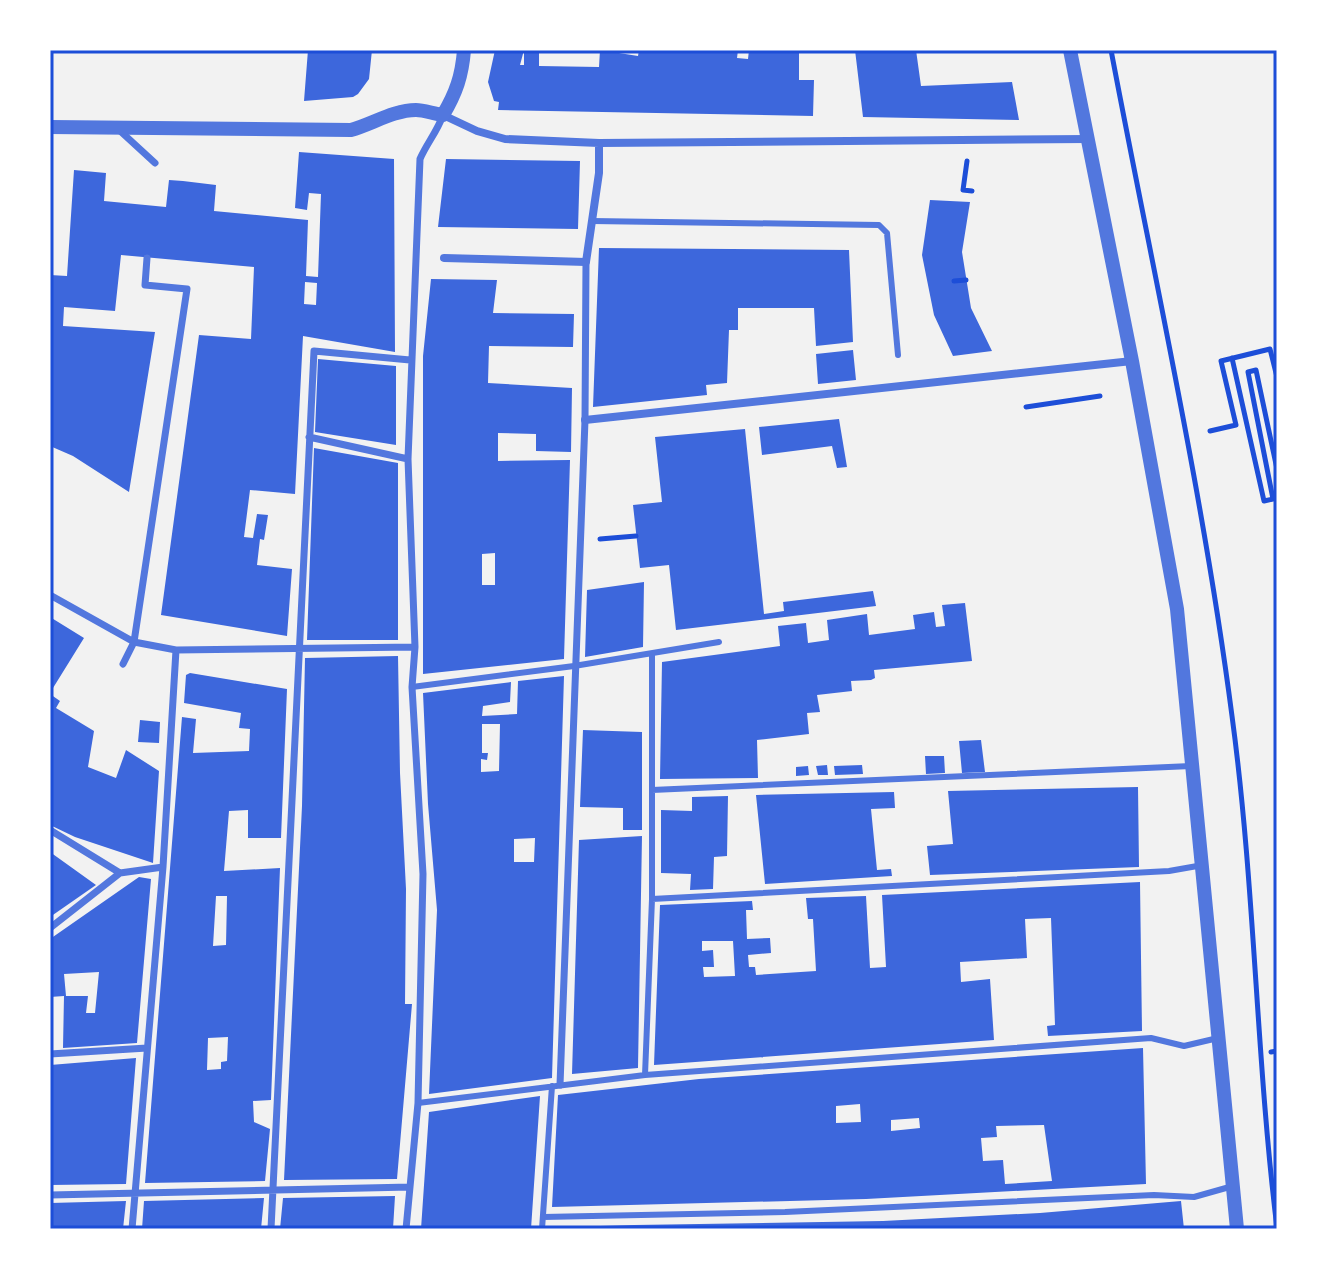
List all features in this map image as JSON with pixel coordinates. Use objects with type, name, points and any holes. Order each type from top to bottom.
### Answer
[{"type":"street","points":[[406,1229],[418,1103],[423,874],[412,687],[415,647],[408,459],[410,360],[420,159],[456,94],[462,75],[464,50]]},
{"type":"street","points":[[1070,50],[1132,361],[1177,609],[1237,1229]]},
{"type":"street","points":[[50,127],[351,130],[374,124],[393,114],[416,110],[443,115],[477,131],[505,139],[599,143],[1088,139]]},
{"type":"street","points":[[118,128],[155,163]]},
{"type":"street","points":[[556,1085],[585,420],[586,262],[599,173],[599,143]]},
{"type":"street","points":[[123,664],[134,642],[187,289],[145,285],[147,258]]},
{"type":"street","points":[[444,258],[586,262]]},
{"type":"street","points":[[271,1229],[314,351],[410,360]]},
{"type":"street","points":[[585,420],[1132,361]]},
{"type":"street","points":[[309,437],[408,459]]},
{"type":"street","points":[[50,595],[134,642],[176,650],[415,647]]},
{"type":"street","points":[[132,1229],[163,867],[176,650]]},
{"type":"street","points":[[50,830],[120,873]]},
{"type":"street","points":[[50,928],[120,873],[163,867]]},
{"type":"street","points":[[50,1054],[147,1048]]},
{"type":"street","points":[[50,1195],[410,1187]]},
{"type":"lane","points":[[592,221],[879,225],[887,233],[898,355]]},
{"type":"lane","points":[[412,687],[574,666],[719,642]]},
{"type":"lane","points":[[645,1075],[652,899],[652,654]]},
{"type":"lane","points":[[652,790],[1194,766]]},
{"type":"lane","points":[[652,899],[1169,871],[1204,865]]},
{"type":"lane","points":[[418,1103],[645,1075],[1151,1038],[1184,1046],[1220,1038]]},
{"type":"lane","points":[[542,1229],[556,1085]]},
{"type":"lane","points":[[543,1217],[785,1212],[1154,1195],[1194,1197],[1233,1186]]},
{"type":"path","points":[[1111,50],[1213,580],[1233,720],[1256,966],[1266,1143],[1277,1228]]},
{"type":"path","points":[[969,140],[963,190],[972,191]]},
{"type":"path","points":[[954,281],[966,280]]},
{"type":"path","points":[[1210,431],[1236,425],[1221,361],[1270,349],[1277,377]]},
{"type":"path","points":[[1232,358],[1264,501],[1273,499],[1248,372],[1256,370],[1277,469]]},
{"type":"path","points":[[1026,407],[1100,396]]},
{"type":"path","points":[[579,541],[636,536]]},
{"type":"building","points":[[308,50],[372,50],[369,79],[353,97],[304,101]]},
{"type":"building","points":[[495,50],[524,50],[520,65],[524,65],[524,53],[539,53],[539,66],[599,67],[600,50],[638,56],[639,50],[738,50],[737,58],[748,59],[749,50],[799,50],[799,80],[814,80],[813,116],[498,110],[499,102],[494,101],[488,82]]},
{"type":"building","points":[[855,50],[916,50],[921,86],[1012,82],[1019,120],[863,117]]},
{"type":"building","points":[[299,152],[394,159],[395,352],[303,336],[295,494],[250,490],[244,537],[253,538],[257,514],[268,515],[264,540],[260,539],[257,565],[292,569],[287,636],[161,615],[199,335],[251,339],[254,267],[121,255],[115,311],[64,307],[63,326],[155,332],[129,492],[73,456],[50,446],[50,275],[67,276],[74,170],[106,173],[104,201],[166,207],[169,180],[183,181],[216,185],[214,211],[308,220],[306,276],[318,277],[321,194],[309,193],[307,210],[295,208]],"holes":[[[305,282],[317,283],[316,305],[304,304]]]},
{"type":"building","points":[[446,159],[580,161],[578,229],[438,227]]},
{"type":"building","points":[[930,200],[970,202],[962,252],[971,308],[992,351],[953,356],[934,315],[922,255]]},
{"type":"building","points":[[599,248],[849,250],[853,342],[816,346],[814,308],[738,308],[738,330],[729,330],[727,383],[706,385],[707,395],[593,407]]},
{"type":"building","points":[[431,279],[497,280],[493,313],[574,314],[573,347],[489,346],[488,383],[572,388],[571,452],[536,451],[536,434],[498,433],[498,461],[570,460],[564,659],[423,674],[423,356]],"holes":[[[495,553],[495,585],[482,585],[482,554]]]},
{"type":"building","points":[[853,350],[856,380],[818,384],[816,354]]},
{"type":"building","points":[[318,359],[396,366],[396,445],[315,432]]},
{"type":"building","points":[[839,419],[847,467],[837,468],[832,446],[762,455],[759,427]]},
{"type":"building","points":[[745,429],[764,614],[784,611],[783,602],[873,591],[876,606],[676,630],[669,565],[640,568],[633,505],[662,502],[655,437]]},
{"type":"building","points":[[314,448],[398,463],[398,640],[307,640]]},
{"type":"building","points":[[644,582],[643,647],[585,657],[587,590]]},
{"type":"building","points":[[965,603],[972,661],[874,670],[875,678],[871,680],[851,681],[852,691],[817,695],[820,712],[807,713],[809,734],[757,740],[758,778],[660,779],[662,662],[780,646],[778,626],[806,623],[808,643],[829,640],[827,620],[867,614],[869,635],[915,629],[913,615],[934,612],[936,627],[945,626],[942,605]]},
{"type":"building","points":[[50,617],[84,638],[53,688],[50,686]]},
{"type":"building","points":[[398,656],[406,889],[405,1004],[412,1004],[397,1179],[284,1180],[302,806],[305,658]]},
{"type":"building","points":[[190,673],[287,689],[281,838],[248,838],[248,810],[229,811],[224,871],[280,868],[271,1100],[253,1101],[254,1122],[270,1129],[265,1181],[145,1183],[182,717],[196,719],[193,753],[249,751],[250,729],[239,728],[241,713],[184,703],[186,675]],"holes":[[[216,896],[227,896],[226,945],[213,946]],[[228,1037],[227,1061],[221,1062],[221,1069],[207,1070],[208,1038]]]},
{"type":"building","points":[[564,676],[552,1078],[429,1094],[437,910],[423,693],[511,682],[510,702],[483,706],[482,716],[517,714],[518,681]],"holes":[[[482,724],[500,724],[499,771],[481,772],[481,759],[487,760],[488,753],[482,753]],[[535,838],[534,862],[514,862],[514,839]]]},
{"type":"building","points":[[50,694],[60,701],[56,708],[94,731],[88,767],[116,778],[126,750],[159,771],[153,863],[75,837],[50,825]]},
{"type":"building","points":[[140,720],[160,722],[159,743],[138,742]]},
{"type":"building","points":[[583,730],[642,732],[642,830],[623,830],[623,808],[580,807]]},
{"type":"building","points":[[981,740],[985,772],[962,773],[959,741]]},
{"type":"building","points":[[925,756],[944,756],[945,773],[926,774]]},
{"type":"building","points":[[827,765],[828,775],[818,775],[816,766]]},
{"type":"building","points":[[862,765],[863,774],[835,775],[834,766]]},
{"type":"building","points":[[808,766],[809,775],[796,776],[796,767]]},
{"type":"building","points":[[1138,787],[1139,867],[930,875],[927,846],[953,844],[948,791]]},
{"type":"building","points":[[894,792],[895,808],[871,809],[877,870],[891,869],[892,876],[765,884],[756,795]]},
{"type":"building","points":[[728,796],[727,856],[714,857],[713,889],[690,890],[691,874],[661,873],[661,810],[692,811],[692,797]]},
{"type":"building","points":[[642,836],[638,1068],[572,1074],[579,840]]},
{"type":"building","points":[[50,852],[96,885],[50,917]]},
{"type":"building","points":[[139,877],[151,879],[137,1043],[63,1048],[64,996],[50,997],[50,939]],"holes":[[[99,972],[95,1013],[86,1013],[88,996],[66,996],[64,974]]]},
{"type":"building","points":[[1140,882],[1142,1031],[1048,1036],[1047,1026],[1055,1025],[1051,918],[1025,919],[1027,958],[960,962],[961,982],[990,979],[994,1040],[654,1065],[660,905],[752,901],[753,910],[746,910],[747,939],[770,938],[771,953],[748,955],[749,967],[755,967],[756,975],[816,971],[813,919],[808,919],[806,898],[866,896],[870,968],[886,967],[882,895]],"holes":[[[702,941],[733,941],[735,976],[704,977],[703,967],[714,967],[713,950],[702,951]]]},
{"type":"building","points":[[1143,1048],[1146,1184],[866,1199],[552,1207],[558,1095],[699,1079]],"holes":[[[860,1104],[861,1122],[836,1123],[836,1106]],[[919,1118],[920,1128],[891,1131],[891,1120]],[[1044,1125],[1052,1181],[1005,1184],[1003,1160],[983,1161],[981,1138],[997,1137],[996,1126]]]},
{"type":"building","points":[[136,1058],[126,1184],[50,1185],[50,1065]]},
{"type":"building","points":[[540,1096],[531,1229],[421,1229],[429,1112]]},
{"type":"building","points":[[395,1196],[393,1229],[280,1229],[283,1198]]},
{"type":"building","points":[[264,1198],[261,1229],[142,1229],[144,1201]]},
{"type":"building","points":[[126,1201],[123,1229],[50,1229],[50,1203]]},
{"type":"building","points":[[1181,1201],[1184,1229],[600,1229],[600,1226],[634,1225],[883,1221],[1040,1213]]}]
